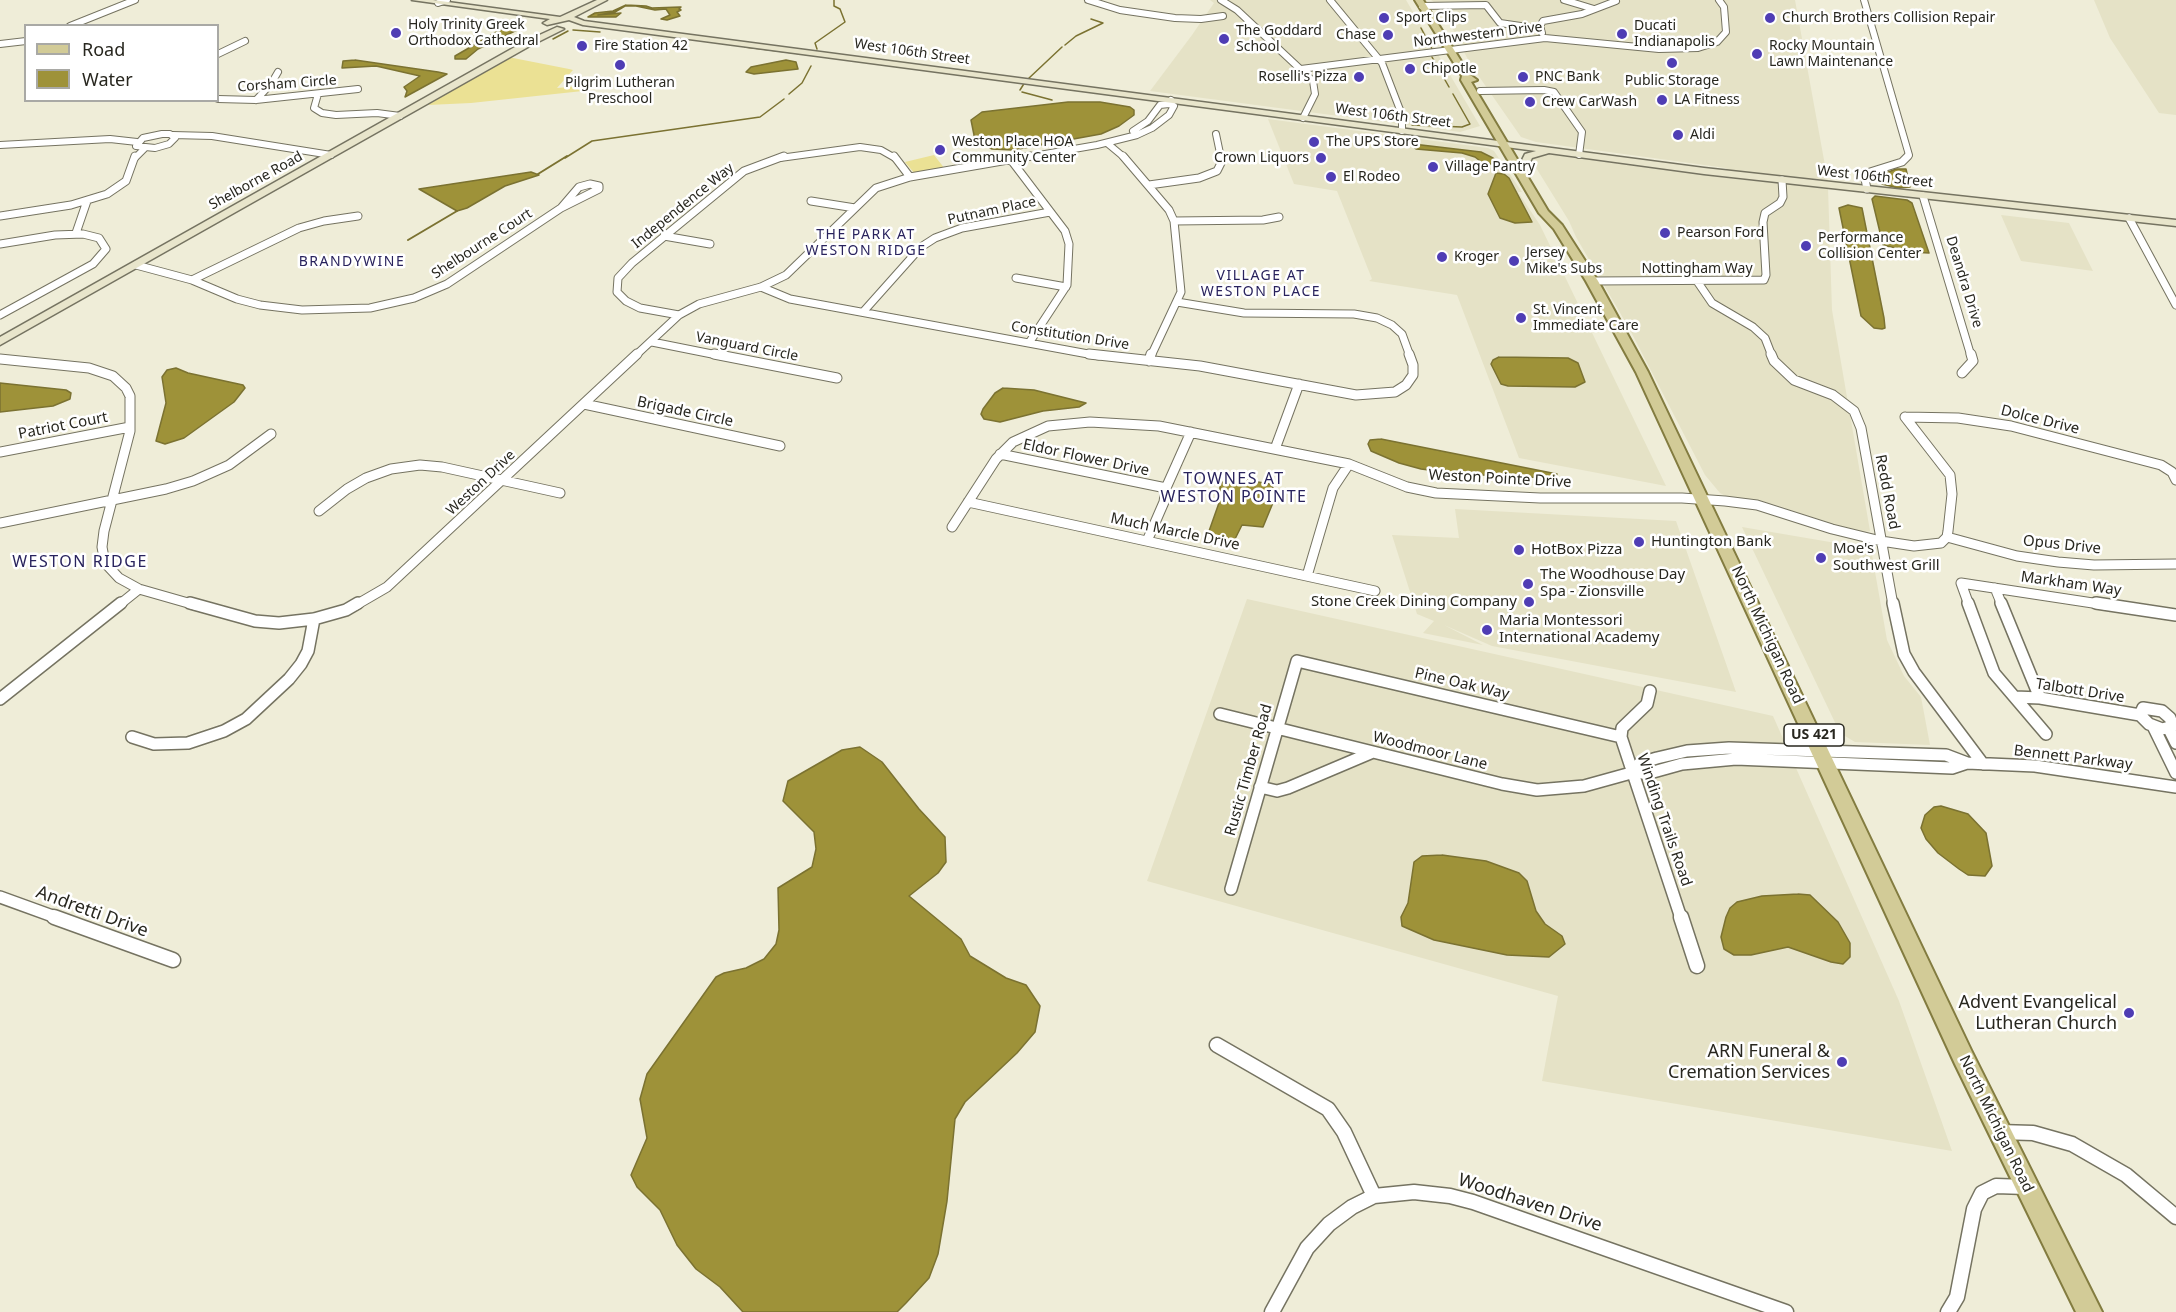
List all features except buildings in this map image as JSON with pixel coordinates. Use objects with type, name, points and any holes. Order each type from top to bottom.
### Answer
[{"type":"main road","name":"North Michigan Road","points":[[1420,3],[1466,76],[1466,80],[1493,127],[1525,164],[1559,219],[1558,228]]},
{"type":"main road","name":"North Michigan Road","points":[[1466,76],[1472,79],[1480,91],[1544,213],[1558,228],[1592,281],[1642,372],[1999,1132],[2089,1312]]},
{"type":"street","points":[[75,24],[135,0]]},
{"type":"street","points":[[416,0],[440,1],[562,18],[575,23]]},
{"type":"street","points":[[440,1],[447,0]]},
{"type":"street","points":[[547,25],[603,0]]},
{"type":"street","points":[[1088,0],[1120,10],[1174,18],[1206,19],[1223,16]]},
{"type":"street","points":[[1221,0],[1237,10],[1313,81],[1316,89],[1303,118]]},
{"type":"street","points":[[1330,0],[1380,60],[1402,115],[1402,131]]},
{"type":"street","points":[[1564,0],[1594,9]]},
{"type":"street","name":"Northwestern Drive","points":[[1301,69],[1545,38],[1659,50],[1704,47],[1720,40],[1726,32],[1724,7],[1719,0]]},
{"type":"street","points":[[1864,0],[1909,155],[1902,162],[1870,172],[1865,179],[1867,189]]},
{"type":"street","points":[[1545,38],[1541,29],[1543,21],[1576,16],[1616,1]]},
{"type":"street","points":[[1420,3],[1484,2],[1500,23],[1541,29]]},
{"type":"street","points":[[517,13],[544,20],[547,25],[560,29],[575,23],[588,8]]},
{"type":"street","name":"West 106th Street","points":[[575,23],[1782,180],[2176,223]]},
{"type":"street","name":"Shelborne Road","points":[[525,45],[543,32],[547,25]]},
{"type":"street","name":"Shelborne Road","points":[[0,342],[525,45],[560,29]]},
{"type":"street","points":[[0,44],[24,41]]},
{"type":"street","points":[[219,54],[245,41]]},
{"type":"street","points":[[18,42],[19,46],[24,48]]},
{"type":"street","points":[[256,100],[271,84],[278,72]]},
{"type":"street","name":"Corsham Circle","points":[[219,99],[256,100],[358,89]]},
{"type":"street","points":[[1480,91],[1544,90],[1554,92],[1582,132],[1579,154]]},
{"type":"street","points":[[318,94],[314,108],[322,113],[336,115],[376,112],[400,116]]},
{"type":"street","name":"Weston Drive","points":[[0,360],[89,368],[113,376],[121,382],[130,396],[130,427],[102,539],[105,562],[119,578],[139,589],[263,622],[286,623],[314,619],[352,607],[387,587],[679,315],[705,302],[761,287],[792,270],[879,187],[910,177],[1107,143],[1144,132],[1161,123],[1174,106],[1170,102],[1160,105],[1148,121],[1126,137]]},
{"type":"street","points":[[1460,138],[1483,138],[1489,135],[1489,130],[1493,127]]},
{"type":"street","points":[[0,145],[25,146],[110,139],[137,142],[157,134],[212,136],[327,157]]},
{"type":"street","points":[[1149,185],[1198,178],[1217,171],[1222,161],[1216,134]]},
{"type":"street","points":[[169,144],[174,140],[173,135]]},
{"type":"street","points":[[137,142],[136,146],[145,148],[183,140],[204,140],[327,157]]},
{"type":"street","points":[[1107,143],[1128,159],[1169,210],[1174,221],[1181,288],[1177,303],[1155,344],[1149,361]]},
{"type":"street","name":"Independence Way","points":[[679,315],[634,306],[620,297],[616,288],[622,272],[740,174],[758,164],[785,156],[840,147],[869,148],[894,156],[910,177]]},
{"type":"street","points":[[0,216],[87,201],[108,194],[129,177],[136,155],[145,148]]},
{"type":"street","points":[[1525,164],[1532,153],[1558,152]]},
{"type":"street","points":[[1011,160],[1068,237],[1070,272],[1066,287],[1029,343]]},
{"type":"street","name":"Nottingham Way","points":[[1592,281],[1764,280],[1766,275],[1763,222],[1765,213],[1780,203],[1783,197],[1782,180]]},
{"type":"street","name":"Shelbourne Court","points":[[136,265],[192,280],[237,299],[272,307],[333,310],[389,305],[429,293],[452,281],[561,208],[595,193],[600,187],[594,184],[581,186],[561,208]]},
{"type":"street","name":"Deandra Drive","points":[[1923,196],[1973,361],[1962,373]]},
{"type":"street","points":[[76,233],[87,201]]},
{"type":"street","points":[[811,201],[855,208]]},
{"type":"street","name":"Putnam Place","points":[[863,312],[921,247],[935,238],[962,228],[1050,212]]},
{"type":"street","points":[[192,280],[292,231],[324,221],[358,216]]},
{"type":"street","points":[[1174,221],[1280,218]]},
{"type":"street","points":[[2129,218],[2176,305]]},
{"type":"street","points":[[0,244],[76,233],[94,236],[104,241],[106,249],[93,264],[0,315]]},
{"type":"street","points":[[664,236],[710,244]]},
{"type":"street","points":[[1016,278],[1066,287]]},
{"type":"street","name":"Redd Road","points":[[1697,281],[1712,303],[1754,327],[1765,338],[1779,368],[1794,380],[1833,395],[1854,411],[1861,428],[1904,654],[1914,672],[1983,764]]},
{"type":"street","name":"Constitution Drive","points":[[761,287],[783,297],[1110,358],[1200,366],[1356,394],[1378,395],[1395,392],[1412,379],[1414,372],[1402,334],[1381,320],[1354,314],[1244,313],[1177,303]]},
{"type":"street","name":"Vanguard Circle","points":[[652,342],[837,378]]},
{"type":"street","points":[[1275,449],[1299,384]]},
{"type":"street","name":"Brigade Circle","points":[[584,404],[780,446]]},
{"type":"street","name":"Dolce Drive","points":[[1947,537],[1952,494],[1950,475],[1905,417],[1958,418],[1993,422],[2166,468],[2176,480]]},
{"type":"street","name":"Weston Pointe Drive","points":[[952,527],[1000,454],[1028,434],[1048,426],[1071,422],[1146,425],[1191,432],[1348,464],[1407,487],[1436,493],[1540,498],[1703,500],[1757,506],[1881,541],[1914,546],[1941,543],[1947,537]]},
{"type":"street","name":"Patriot Court","points":[[0,452],[130,427]]},
{"type":"street","points":[[1147,541],[1164,502],[1166,488],[1191,432]]},
{"type":"street","points":[[0,523],[166,489],[205,476],[236,460],[272,434]]},
{"type":"street","name":"Eldor Flower Drive","points":[[1000,454],[1166,488]]},
{"type":"street","points":[[1307,576],[1333,488],[1348,464]]},
{"type":"street","points":[[319,511],[358,482],[382,472],[406,466],[442,467],[560,493]]},
{"type":"street","name":"Much Marcle Drive","points":[[968,502],[1375,591]]},
{"type":"street","name":"Opus Drive","points":[[1947,537],[2038,560],[2094,565],[2176,564]]},
{"type":"street","name":"Markham Way","points":[[2015,697],[1994,673],[1961,583],[2176,615]]},
{"type":"street","points":[[1995,588],[2040,698]]},
{"type":"street","points":[[0,699],[139,589]]},
{"type":"street","points":[[132,737],[154,744],[188,743],[224,731],[246,719],[284,684],[301,664],[308,651],[314,619]]},
{"type":"street","name":"Rustic Timber Road","points":[[1231,889],[1297,661]]},
{"type":"street","name":"Pine Oak Way","points":[[1297,661],[1621,737]]},
{"type":"street","points":[[1621,737],[1622,728],[1647,704],[1650,691]]},
{"type":"street","points":[[2015,697],[2046,734]]},
{"type":"street","name":"Talbott Drive","points":[[2015,697],[2040,698],[2140,716],[2153,726],[2172,724],[2167,714],[2152,708],[2140,710],[2140,716]]},
{"type":"street","name":"Woodmoor Lane","points":[[1220,714],[1502,784],[1538,790],[1584,786],[1633,772],[1646,774],[1682,764],[1736,759],[1823,756]]},
{"type":"street","points":[[2172,724],[2176,744]]},
{"type":"street","points":[[2153,726],[2176,772]]},
{"type":"street","name":"Winding Trails Road","points":[[1621,737],[1697,966]]},
{"type":"street","points":[[1260,787],[1288,789],[1373,752]]},
{"type":"street","name":"Bennett Parkway","points":[[1823,756],[1952,768],[1967,763],[2071,770],[2176,787]]},
{"type":"street","name":"Andretti Drive","points":[[0,897],[173,960]]},
{"type":"street","points":[[1217,1045],[1328,1109],[1344,1132],[1374,1196]]},
{"type":"street","points":[[1999,1132],[2033,1133],[2072,1144],[2126,1175],[2176,1217]]},
{"type":"street","points":[[1948,1312],[1957,1296],[1974,1209],[1982,1193],[1996,1186],[2026,1187]]},
{"type":"street","name":"Woodhaven Drive","points":[[1272,1312],[1293,1272],[1318,1235],[1341,1214],[1374,1196],[1414,1192],[1450,1196],[1473,1202],[1786,1312]]},
{"type":"shaded area","points":[[1210,0],[1406,0],[1480,126],[1460,132],[1150,91],[1214,3]]},
{"type":"shaded area","points":[[1431,0],[1795,0],[1828,182],[1727,171],[1726,168],[1536,142],[1521,137],[1471,65],[1464,52],[1465,46],[1438,9],[1442,8]]},
{"type":"shaded area","points":[[2094,0],[2176,0],[2176,115],[2159,113],[2110,38]]},
{"type":"shaded area","points":[[508,57],[573,70],[557,88],[582,86],[592,90],[471,103],[428,105]]},
{"type":"shaded area","points":[[1268,119],[1488,148],[1494,151],[1522,192],[1518,192],[1540,225],[1666,486],[1519,458],[1457,295],[1369,281],[1372,279],[1337,191],[1294,184]]},
{"type":"shaded area","points":[[1540,153],[1735,179],[1828,188],[1832,310],[1870,531],[1860,533],[1773,504],[1727,497],[1720,493],[1705,475],[1630,330],[1569,221],[1535,166],[1532,158]]},
{"type":"shaded area","points":[[934,155],[945,169],[915,174],[905,162]]},
{"type":"shaded area","points":[[2001,215],[2069,223],[2093,271],[2021,261]]},
{"type":"shaded area","points":[[1455,509],[1676,521],[1736,692],[1492,646],[1444,625],[1483,645],[1423,633],[1434,621],[1417,614],[1392,535],[1459,538]]},
{"type":"shaded area","points":[[1742,527],[1871,549],[1887,640],[1904,676],[1921,697],[1930,745],[1855,742],[1840,733]]},
{"type":"shaded area","points":[[1247,599],[1773,716],[1899,1001],[1952,1151],[1542,1081],[1558,996],[1147,881]]},
{"type":"water","points":[[626,5],[646,6],[652,8],[681,7],[679,9],[681,10],[677,12],[680,16],[667,20],[661,19],[670,15],[666,9],[655,10],[636,6],[625,6],[615,12],[598,15],[621,13],[616,17],[588,17],[595,13],[613,11]]},
{"type":"water","points":[[512,23],[519,23],[517,30],[478,49],[466,59],[455,59],[455,56]]},
{"type":"water","points":[[355,60],[447,74],[405,97],[407,91],[404,87],[420,76],[376,66],[342,68],[343,61]]},
{"type":"water","points":[[786,60],[796,62],[798,69],[754,74],[746,72],[751,67]]},
{"type":"water","points":[[1068,102],[1100,102],[1130,107],[1134,110],[1134,115],[1119,126],[1101,134],[1013,150],[992,149],[975,140],[971,120],[982,112]]},
{"type":"water","points":[[1411,145],[1481,152],[1496,162],[1484,164],[1475,157],[1462,153],[1416,149]]},
{"type":"water","points":[[1896,169],[1906,169],[1910,187],[1898,188],[1882,184],[1880,179],[1886,173]]},
{"type":"water","points":[[531,172],[539,175],[505,186],[467,208],[457,211],[419,189]]},
{"type":"water","points":[[1496,173],[1504,174],[1509,178],[1532,222],[1515,223],[1500,218],[1488,194]]},
{"type":"water","points":[[1875,196],[1907,200],[1912,203],[1929,253],[1911,252],[1883,245],[1872,199]]},
{"type":"water","points":[[1848,205],[1862,208],[1884,318],[1885,328],[1882,329],[1874,328],[1861,316],[1839,208]]},
{"type":"water","points":[[1499,357],[1568,358],[1578,363],[1585,382],[1575,387],[1501,384],[1491,364]]},
{"type":"water","points":[[176,368],[188,373],[243,385],[245,388],[234,402],[184,438],[165,444],[156,441],[166,403],[162,377],[167,370]]},
{"type":"water","points":[[0,383],[66,390],[71,393],[70,399],[53,406],[0,412]]},
{"type":"water","points":[[1003,388],[1034,390],[1086,403],[1079,407],[1043,411],[1000,422],[984,419],[981,414],[983,409],[995,393]]},
{"type":"water","points":[[1381,439],[1557,474],[1550,478],[1460,474],[1421,469],[1399,463],[1371,451],[1368,444],[1370,440]]},
{"type":"water","points":[[1228,477],[1270,484],[1277,493],[1263,527],[1242,525],[1235,539],[1229,541],[1214,538],[1208,534],[1220,500],[1220,485]]},
{"type":"water","points":[[860,747],[882,762],[919,809],[945,837],[946,862],[938,873],[909,896],[961,939],[970,956],[1006,978],[1026,985],[1040,1006],[1035,1032],[1017,1053],[965,1102],[955,1119],[947,1201],[938,1254],[929,1278],[897,1312],[743,1312],[720,1287],[696,1269],[677,1245],[660,1210],[637,1187],[631,1175],[647,1138],[640,1099],[647,1074],[716,977],[746,968],[764,959],[776,944],[779,930],[778,888],[812,867],[816,849],[814,832],[783,801],[788,781],[842,750]]},
{"type":"water","points":[[1941,806],[1968,814],[1986,833],[1992,866],[1985,876],[1968,875],[1938,853],[1926,839],[1921,828],[1925,815],[1934,807]]},
{"type":"water","points":[[1442,855],[1486,861],[1519,873],[1527,881],[1536,911],[1545,924],[1562,936],[1565,944],[1549,957],[1507,955],[1434,940],[1402,926],[1401,917],[1408,903],[1414,862],[1422,856]]},
{"type":"water","points":[[1810,895],[1838,922],[1850,943],[1850,957],[1843,964],[1788,947],[1751,955],[1734,955],[1724,949],[1721,937],[1726,917],[1730,908],[1737,902],[1762,896]]},
{"type":"waterway","points":[[817,49],[815,43],[845,22],[840,9],[834,6],[834,0]]},
{"type":"waterway","points":[[1065,45],[1076,36],[1103,23],[1091,19]]},
{"type":"waterway","points":[[1421,28],[1432,49]]},
{"type":"waterway","points":[[573,30],[600,32]]},
{"type":"waterway","points":[[553,39],[568,31]]},
{"type":"waterway","points":[[657,47],[662,47]]},
{"type":"waterway","points":[[745,47],[826,57]]},
{"type":"waterway","points":[[1028,79],[1062,47]]},
{"type":"waterway","points":[[1432,57],[1449,87]]},
{"type":"waterway","points":[[789,94],[802,83],[811,66]]},
{"type":"waterway","points":[[1020,90],[1025,82]]},
{"type":"waterway","points":[[1022,92],[1052,100]]},
{"type":"waterway","points":[[1412,125],[1462,127],[1470,124],[1453,94]]},
{"type":"waterway","points":[[565,158],[592,141],[760,117],[784,99]]},
{"type":"waterway","points":[[538,174],[567,156]]},
{"type":"waterway","points":[[408,240],[457,211]]},
{"type":"place","name":"Sport Clips","points":[[1384,18]]},
{"type":"place","name":"Church Brothers Collision Repair","points":[[1770,18]]},
{"type":"place","name":"Holy Trinity Greek Orthodox Cathedral","points":[[396,33]]},
{"type":"place","name":"Ducati Indianapolis","points":[[1622,34]]},
{"type":"place","name":"Chase","points":[[1388,35]]},
{"type":"place","name":"The Goddard School","points":[[1224,39]]},
{"type":"place","name":"Fire Station 42","points":[[582,46]]},
{"type":"place","name":"Rocky Mountain Lawn Maintenance","points":[[1757,54]]},
{"type":"place","name":"Public Storage","points":[[1672,63]]},
{"type":"place","name":"Pilgrim Lutheran Preschool","points":[[620,65]]},
{"type":"place","name":"Chipotle","points":[[1410,69]]},
{"type":"place","name":"Roselli's Pizza","points":[[1359,77]]},
{"type":"place","name":"PNC Bank","points":[[1523,77]]},
{"type":"place","name":"LA Fitness","points":[[1662,100]]},
{"type":"place","name":"Crew CarWash","points":[[1530,102]]},
{"type":"place","name":"Aldi","points":[[1678,135]]},
{"type":"place","name":"The UPS Store","points":[[1314,142]]},
{"type":"place","name":"Weston Place HOA Community Center","points":[[940,150]]},
{"type":"place","name":"Crown Liquors","points":[[1321,158]]},
{"type":"place","name":"Village Pantry","points":[[1433,167]]},
{"type":"place","name":"El Rodeo","points":[[1331,177]]},
{"type":"place","name":"Pearson Ford","points":[[1665,233]]},
{"type":"place","name":"Performance Collision Center","points":[[1806,246]]},
{"type":"place","name":"Kroger","points":[[1442,257]]},
{"type":"place","name":"Jersey Mike's Subs","points":[[1514,261]]},
{"type":"place","name":"St. Vincent Immediate Care","points":[[1521,318]]},
{"type":"place","name":"Huntington Bank","points":[[1639,542]]},
{"type":"place","name":"HotBox Pizza","points":[[1519,550]]},
{"type":"place","name":"Moe's Southwest Grill","points":[[1821,558]]},
{"type":"place","name":"The Woodhouse Day Spa - Zionsville","points":[[1528,584]]},
{"type":"place","name":"Stone Creek Dining Company","points":[[1529,602]]},
{"type":"place","name":"Maria Montessori International Academy","points":[[1487,630]]},
{"type":"place","name":"Advent Evangelical Lutheran Church","points":[[2129,1013]]},
{"type":"place","name":"ARN Funeral & Cremation Services","points":[[1842,1062]]},
{"type":"district","name":"THE PARK AT WESTON RIDGE","points":[[866,244]]},
{"type":"district","name":"BRANDYWINE","points":[[352,262]]},
{"type":"district","name":"VILLAGE AT WESTON PLACE","points":[[1261,284]]},
{"type":"district","name":"TOWNES AT WESTON POINTE","points":[[1234,488]]},
{"type":"district","name":"WESTON RIDGE","points":[[80,562]]}]
